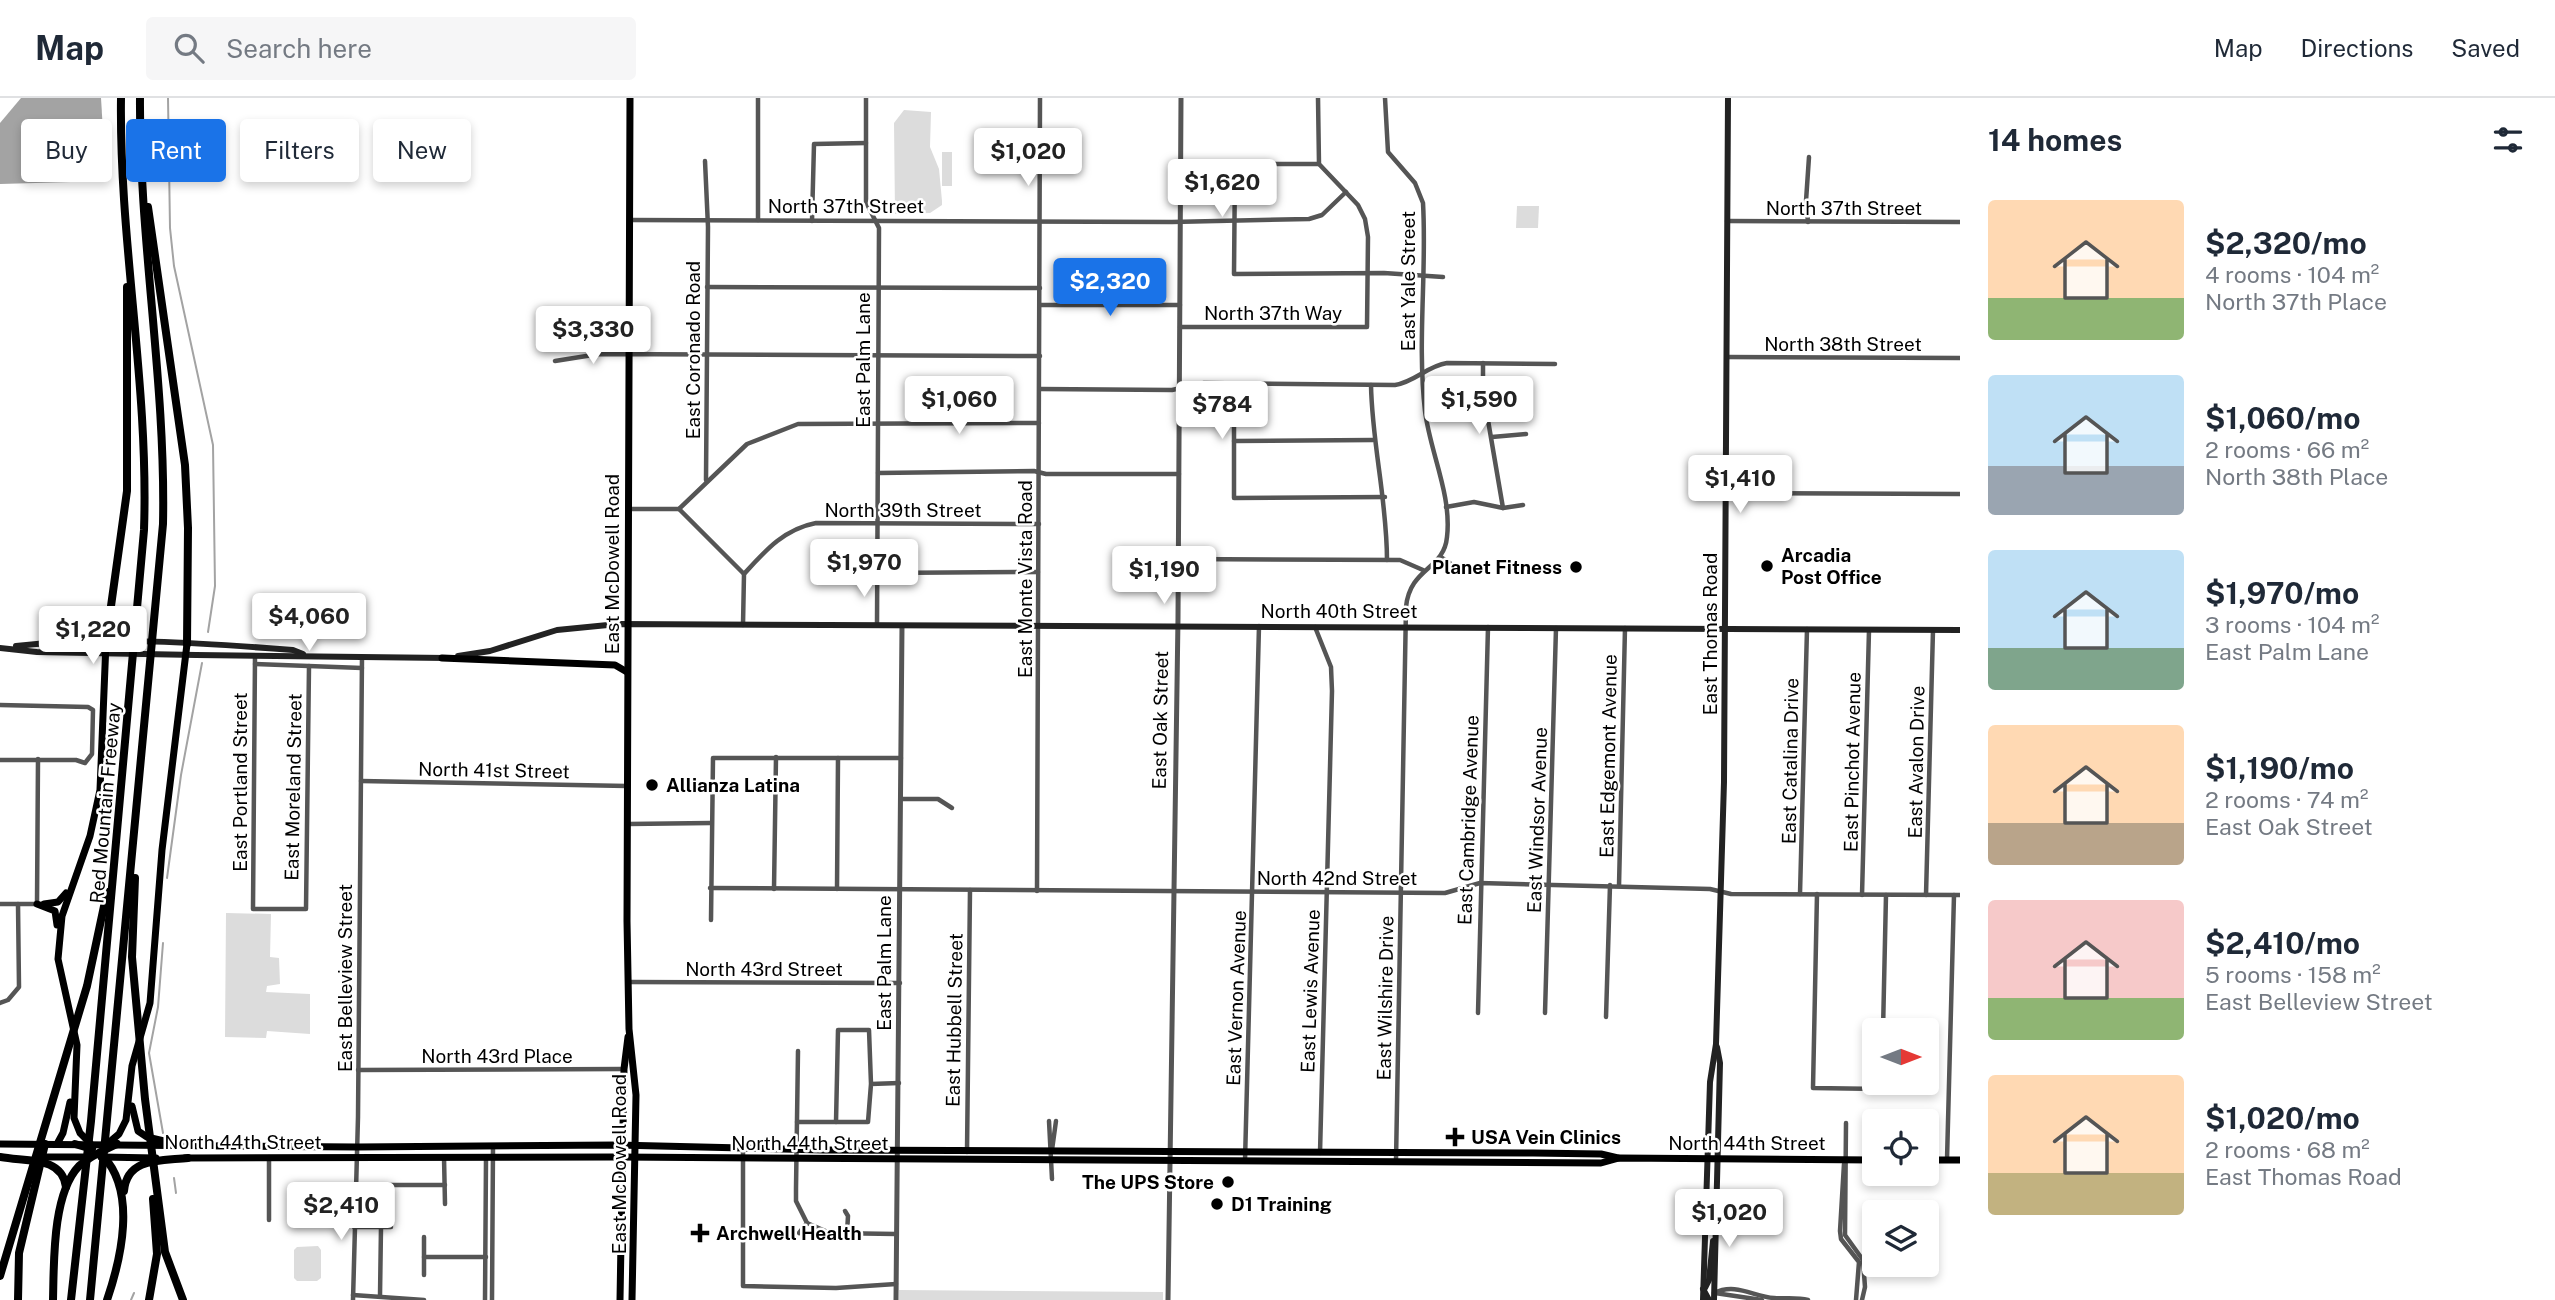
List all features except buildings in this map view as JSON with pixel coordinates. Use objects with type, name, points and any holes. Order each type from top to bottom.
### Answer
[{"type":"highway","name":"Red Mountain Freeway","points":[[71,1300],[91,1121],[143,562],[145,481],[128,253],[121,98]]},
{"type":"highway","name":"Red Mountain Freeway","points":[[139,98],[140,119]]},
{"type":"highway","name":"Red Mountain Freeway","points":[[90,1300],[163,542],[163,464],[142,182]]},
{"type":"highway","points":[[143,182],[185,465],[188,528],[187,644]]},
{"type":"highway","points":[[106,642],[127,491],[128,253]]},
{"type":"highway","points":[[0,1276],[32,1183],[99,940],[119,813]]},
{"type":"highway","points":[[135,845],[132,957],[145,1099],[167,1259],[183,1300]]},
{"type":"highway","points":[[75,1144],[98,1151],[118,1179],[121,1218]]},
{"type":"highway","points":[[64,1199],[75,1172],[98,1151],[117,1144]]},
{"type":"highway","points":[[0,1156],[45,1162],[57,1167],[66,1183],[56,1239],[53,1300]]},
{"type":"highway","points":[[107,1300],[119,1256],[124,1184],[133,1168],[147,1162],[188,1158]]},
{"type":"highway","points":[[19,1300],[19,1254],[32,1183]]},
{"type":"highway","points":[[149,1300],[158,1254],[155,1186]]},
{"type":"main road","name":"East McDowell Road","points":[[630,98],[627,824],[629,1029],[635,1065],[636,1145],[632,1297]]},
{"type":"main road","name":"East Thomas Road","points":[[1703,1300],[1710,1067],[1716,1044],[1721,892],[1726,628],[1728,98]]},
{"type":"main road","name":"North 40th Street","points":[[2,648],[186,655],[293,657],[303,654],[442,658],[490,651],[557,630],[628,624],[1960,630]]},
{"type":"main road","name":"North 40th Street","points":[[2,648],[106,642],[293,650],[303,654]]},
{"type":"main road","name":"Red Mountain Freeway","points":[[78,1068],[76,1038],[58,959],[62,916],[90,836],[100,790],[106,642]]},
{"type":"main road","points":[[0,1156],[76,1157],[98,1151],[125,1124],[130,1081],[151,995],[161,858],[187,644]]},
{"type":"main road","points":[[442,658],[615,665],[627,672]]},
{"type":"main road","points":[[37,904],[60,902],[74,881]]},
{"type":"main road","points":[[37,904],[51,909],[57,915],[58,959]]},
{"type":"main road","name":"East McDowell Road","points":[[620,1297],[624,1069],[629,1029]]},
{"type":"main road","name":"East Thomas Road","points":[[1712,1298],[1720,1063],[1716,1044]]},
{"type":"main road","points":[[78,1068],[74,1118],[80,1133],[98,1151]]},
{"type":"main road","points":[[57,1144],[64,1133],[78,1068]]},
{"type":"main road","points":[[130,1081],[132,1117],[138,1131],[149,1138],[184,1145]]},
{"type":"main road","points":[[0,1144],[75,1144]]},
{"type":"main road","name":"North 44th Street","points":[[117,1144],[317,1147],[636,1145],[796,1150],[967,1150],[1170,1161],[1601,1163],[1619,1158]]},
{"type":"main road","points":[[258,1146],[269,1157],[276,1151],[317,1147]]},
{"type":"main road","name":"North 44th Street","points":[[98,1151],[118,1157],[188,1158],[636,1157],[966,1160],[1170,1152],[1320,1151],[1862,1160]]},
{"type":"main road","points":[[1939,1160],[1960,1160]]},
{"type":"main road","points":[[1712,1298],[1703,1289],[1709,1280],[1710,1248],[1716,1232]]},
{"type":"main road","points":[[621,1280],[633,1279]]},
{"type":"main road","points":[[620,1297],[632,1297]]},
{"type":"street","points":[[758,98],[758,220]]},
{"type":"street","name":"East Palm Lane","points":[[866,98],[866,202],[878,221],[877,626]]},
{"type":"street","name":"East Monte Vista Road","points":[[1037,891],[1041,98]]},
{"type":"street","name":"East Oak Street","points":[[1168,1300],[1181,98]]},
{"type":"street","points":[[1318,98],[1319,164],[1346,192],[1365,219],[1368,273]]},
{"type":"street","name":"East Yale Street","points":[[1385,98],[1388,152],[1415,183],[1423,203],[1425,412],[1446,507],[1448,534],[1441,557]]},
{"type":"street","points":[[812,221],[814,144],[866,143]]},
{"type":"street","points":[[1808,222],[1806,201],[1809,157]]},
{"type":"street","name":"East Coronado Road","points":[[705,161],[706,480]]},
{"type":"street","points":[[1319,164],[1235,164],[1234,274],[1368,273],[1443,277]]},
{"type":"street","name":"North 37th Street","points":[[630,220],[1180,221],[1316,218],[1346,192]]},
{"type":"street","name":"North 37th Street","points":[[1727,221],[1960,222]]},
{"type":"street","name":"North 37th Way","points":[[1180,327],[1367,327],[1368,273]]},
{"type":"street","points":[[707,287],[1040,288]]},
{"type":"street","points":[[1040,305],[1180,305]]},
{"type":"street","points":[[555,361],[588,354],[1040,356]]},
{"type":"street","name":"North 38th Street","points":[[1727,358],[1960,358]]},
{"type":"street","points":[[1040,390],[1179,389],[1204,383],[1401,384],[1447,363],[1555,364]]},
{"type":"street","points":[[1483,363],[1483,391],[1503,508]]},
{"type":"street","points":[[1234,384],[1234,498],[1385,497]]},
{"type":"street","points":[[1371,385],[1374,439],[1385,497],[1387,560]]},
{"type":"street","points":[[679,509],[706,480],[747,444],[779,429],[804,423],[1039,423]]},
{"type":"street","points":[[1492,437],[1526,434]]},
{"type":"street","points":[[1234,441],[1374,439]]},
{"type":"street","points":[[878,473],[1179,474]]},
{"type":"street","points":[[1726,493],[1960,494]]},
{"type":"street","points":[[1446,507],[1474,502],[1503,508],[1523,505]]},
{"type":"street","points":[[628,509],[679,509],[744,574],[743,625]]},
{"type":"street","name":"North 39th Street","points":[[744,574],[769,546],[804,525],[1039,524]]},
{"type":"street","points":[[1406,626],[1407,597],[1423,570],[1441,557],[1450,563]]},
{"type":"street","points":[[1178,559],[1387,560],[1407,561],[1423,570]]},
{"type":"street","points":[[877,573],[1038,572]]},
{"type":"street","name":"East Palm Lane","points":[[896,1300],[902,626]]},
{"type":"street","name":"East Vernon Avenue","points":[[1245,1161],[1259,626]]},
{"type":"street","name":"East Lewis Avenue","points":[[1315,626],[1318,641],[1331,667],[1320,1161]]},
{"type":"street","name":"East Wilshire Drive","points":[[1396,1161],[1406,626]]},
{"type":"street","name":"East Windsor Avenue","points":[[1545,1013],[1555,627]]},
{"type":"street","name":"East Edgemont Avenue","points":[[1619,886],[1625,627]]},
{"type":"street","name":"East Cambridge Avenue","points":[[1478,1013],[1488,628]]},
{"type":"street","name":"East Catalina Drive","points":[[1800,894],[1807,629]]},
{"type":"street","name":"East Pinchot Avenue","points":[[1862,895],[1869,629]]},
{"type":"street","name":"East Avalon Drive","points":[[1926,895],[1933,630]]},
{"type":"street","name":"East Portland Street","points":[[255,656],[253,909],[306,909]]},
{"type":"street","name":"East Belleview Street","points":[[353,1298],[362,656]]},
{"type":"street","points":[[255,664],[362,668]]},
{"type":"street","name":"East Moreland Street","points":[[306,909],[309,666]]},
{"type":"street","points":[[0,705],[88,707],[93,710],[92,754],[85,763],[76,760],[0,760]]},
{"type":"street","points":[[774,889],[776,757]]},
{"type":"street","points":[[711,920],[713,758],[901,758]]},
{"type":"street","points":[[837,889],[838,758]]},
{"type":"street","points":[[0,904],[37,904],[38,759]]},
{"type":"street","name":"North 41st Street","points":[[361,781],[627,786]]},
{"type":"street","points":[[901,799],[938,799],[952,808]]},
{"type":"street","points":[[627,824],[711,823]]},
{"type":"street","name":"North 42nd Street","points":[[710,888],[1400,893],[1453,892],[1480,883],[1550,883],[1721,892],[1957,895]]},
{"type":"street","name":"East Edgemont Avenue","points":[[1606,1017],[1610,885]]},
{"type":"street","name":"East Hubbell Street","points":[[966,1160],[970,890]]},
{"type":"street","points":[[1816,894],[1813,1088],[1862,1087]]},
{"type":"street","points":[[1882,1018],[1886,895]]},
{"type":"street","points":[[1947,1160],[1957,895]]},
{"type":"street","points":[[0,1003],[8,1000],[19,987],[18,904]]},
{"type":"street","name":"North 43rd Street","points":[[628,982],[900,983]]},
{"type":"street","points":[[797,1122],[836,1122],[869,1122],[869,1030],[841,1028],[836,1033],[836,1122]]},
{"type":"street","points":[[798,1051],[796,1201],[807,1223],[823,1232],[896,1234]]},
{"type":"street","name":"North 43rd Place","points":[[358,1070],[624,1069],[635,1065]]},
{"type":"street","points":[[871,1084],[899,1083]]},
{"type":"street","points":[[1049,1121],[1052,1179]]},
{"type":"street","points":[[1052,1156],[1056,1121]]},
{"type":"street","points":[[1846,1123],[1845,1235],[1863,1260],[1865,1287],[1862,1300]]},
{"type":"street","points":[[485,1300],[490,1158],[493,1147]]},
{"type":"street","points":[[743,1148],[743,1286],[836,1288],[896,1284]]},
{"type":"street","points":[[1441,1162],[1442,1152]]},
{"type":"street","points":[[269,1157],[269,1220]]},
{"type":"street","points":[[444,1157],[445,1204]]},
{"type":"street","points":[[490,1158],[492,1300]]},
{"type":"street","points":[[1846,1160],[1842,1170],[1840,1231],[1841,1239],[1859,1262],[1856,1300]]},
{"type":"street","points":[[355,1185],[445,1185]]},
{"type":"street","points":[[845,1211],[848,1216],[847,1233]]},
{"type":"street","points":[[799,1233],[807,1223]]},
{"type":"street","points":[[354,1227],[391,1227]]},
{"type":"street","points":[[380,1296],[381,1227]]},
{"type":"street","points":[[424,1237],[424,1275]]},
{"type":"street","points":[[424,1256],[486,1257]]},
{"type":"street","points":[[1712,1298],[1720,1290],[1754,1291],[1771,1298],[1808,1300]]},
{"type":"street","points":[[353,1298],[380,1296],[424,1300]]},
{"type":"street","points":[[1712,1298],[1762,1300]]},
{"type":"shaded area","points":[[21,98],[101,98],[102,119],[21,119],[21,182],[71,182],[0,184],[0,123]]},
{"type":"shaded area","points":[[904,110],[931,112],[930,147],[939,169],[942,205],[930,213],[895,214],[894,123]]},
{"type":"shaded area","points":[[942,152],[952,152],[952,186],[942,186]]},
{"type":"shaded area","points":[[1517,206],[1539,206],[1538,228],[1516,228]]},
{"type":"shaded area","points":[[226,913],[271,914],[270,957],[279,958],[280,984],[267,986],[266,992],[310,994],[310,1034],[267,1031],[266,1038],[225,1037]]},
{"type":"shaded area","points":[[318,1246],[321,1250],[321,1278],[317,1281],[297,1281],[294,1278],[294,1250],[297,1247]]},
{"type":"shaded area","points":[[899,1290],[1163,1292],[1163,1300],[899,1300]]},
{"type":"waterway","points":[[168,98],[170,228],[174,266],[213,445],[215,586],[208,632]]},
{"type":"waterway","points":[[167,878],[181,775],[202,663]]},
{"type":"waterway","points":[[163,943],[158,1007],[149,1053],[163,1133]]},
{"type":"waterway","points":[[174,1178],[176,1193]]},
{"type":"waterway","points":[[131,1300],[134,1293]]},
{"type":"place","name":"Arcadia Post Office","points":[[1767,566]]},
{"type":"place","name":"Planet Fitness","points":[[1576,567]]},
{"type":"place","name":"Allianza Latina","points":[[652,785]]},
{"type":"place","name":"USA Vein Clinics","points":[[1455,1137]]},
{"type":"place","name":"The UPS Store","points":[[1228,1182]]},
{"type":"place","name":"D1 Training","points":[[1217,1204]]},
{"type":"place","name":"Archwell Health","points":[[700,1233]]}]
